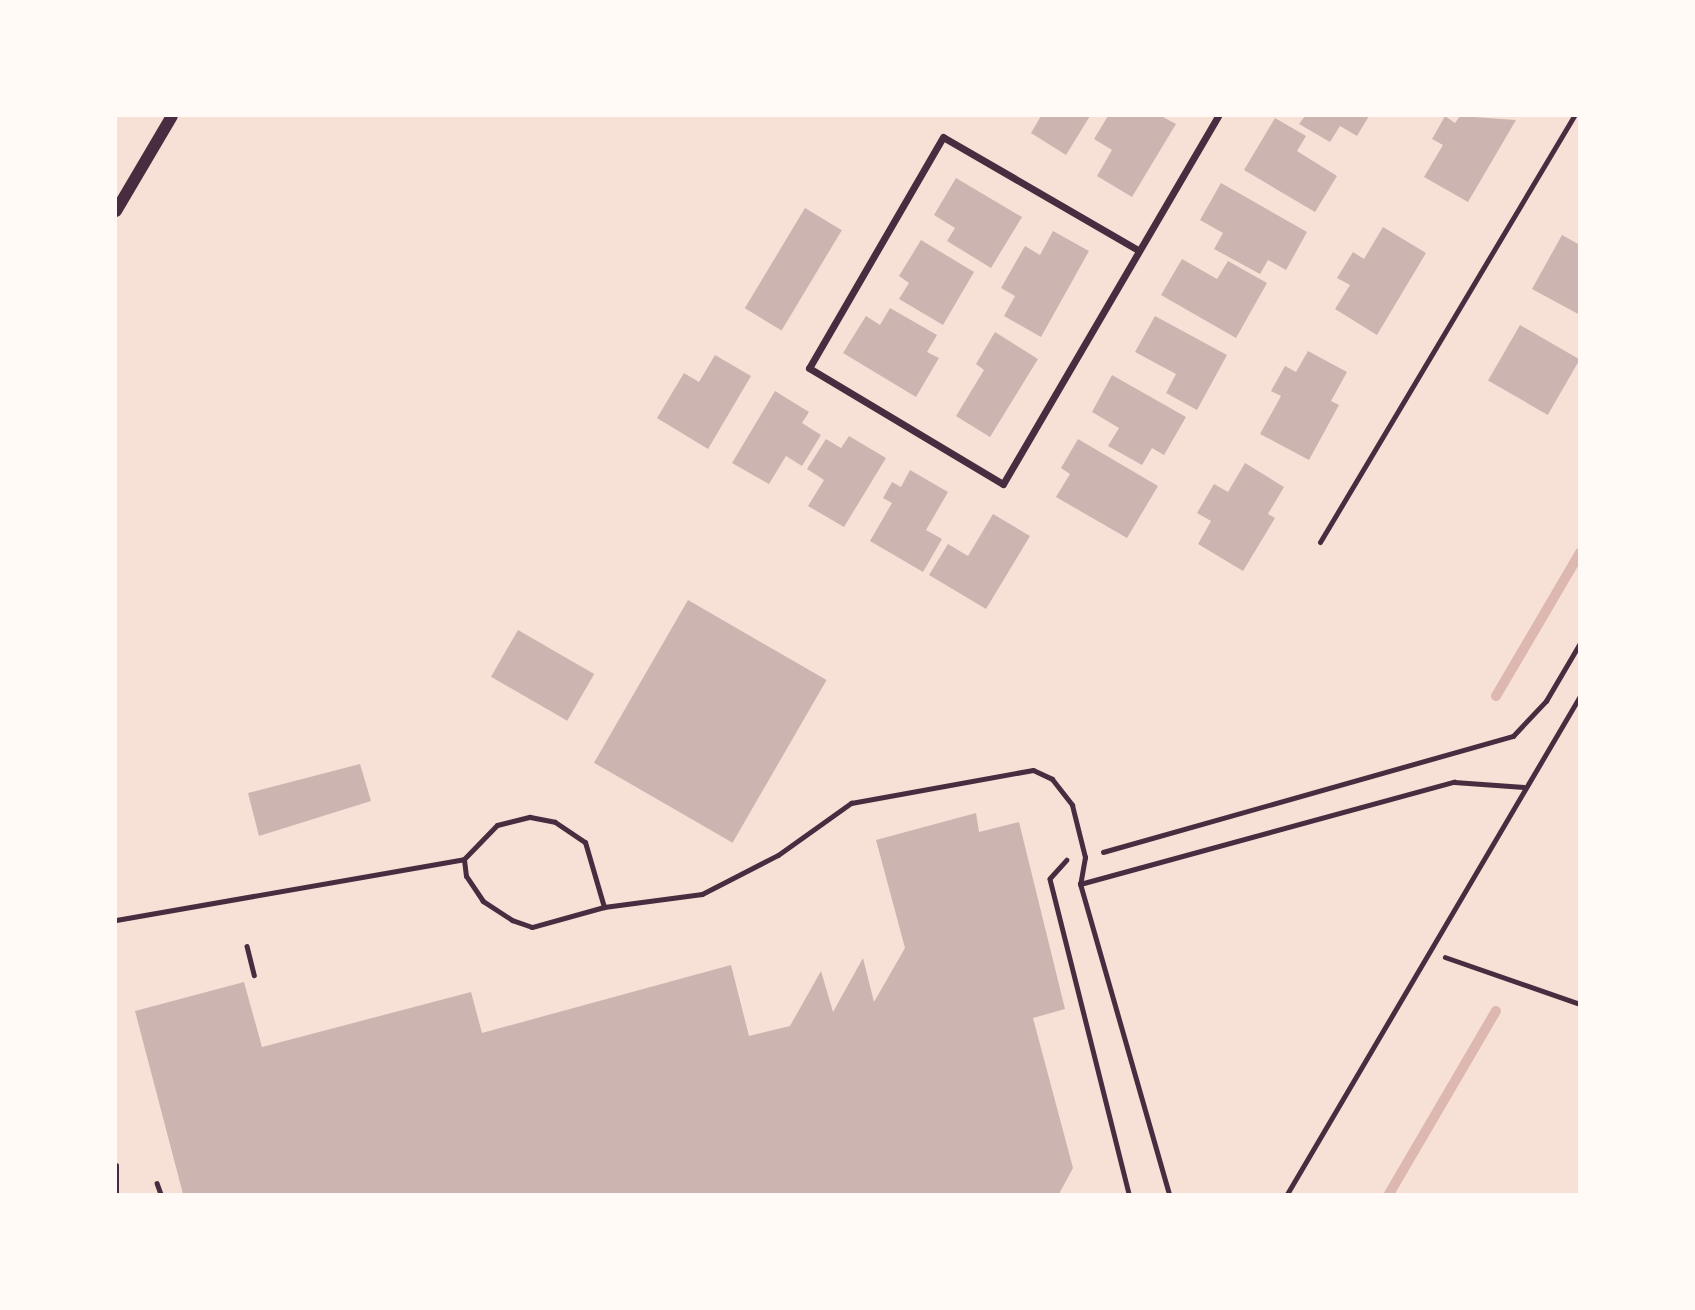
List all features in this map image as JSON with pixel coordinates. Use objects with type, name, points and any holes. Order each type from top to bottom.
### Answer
[{"type":"street","points":[[116,211],[172,116]]},
{"type":"street","points":[[1138,250],[943,137],[809,368],[1003,484],[1218,116]]},
{"type":"lane","points":[[1320,542],[1574,116]]},
{"type":"lane","points":[[1287,1195],[1524,787],[1580,696]]},
{"type":"lane","points":[[464,859],[466,876],[483,901],[512,920],[532,927],[604,907],[702,894],[778,855],[851,803],[1033,770],[1052,779],[1072,805],[1085,857],[1080,884],[1169,1195]]},
{"type":"lane","points":[[1080,884],[1454,782],[1524,787]]},
{"type":"lane","points":[[116,920],[464,859],[496,825],[530,817],[555,822],[585,842],[604,907]]},
{"type":"lane","points":[[116,1165],[116,1193]]},
{"type":"path","points":[[1129,1195],[1050,879],[1055,868],[1085,857],[1513,736],[1546,701],[1580,643]]},
{"type":"path","points":[[247,946],[254,975]]},
{"type":"path","points":[[1431,949],[1580,1004]]},
{"type":"path","points":[[157,1183],[161,1195]]},
{"type":"building","points":[[1041,116],[1090,116],[1066,155],[1031,133]]},
{"type":"building","points":[[1108,116],[1161,116],[1176,124],[1132,197],[1097,176],[1112,150],[1094,139]]},
{"type":"building","points":[[1305,116],[1369,116],[1357,136],[1340,126],[1330,142],[1299,124]]},
{"type":"building","points":[[1445,116],[1455,123],[1460,116],[1516,120],[1468,202],[1424,177],[1443,145],[1432,139]]},
{"type":"building","points":[[1275,118],[1306,136],[1297,151],[1337,176],[1315,212],[1244,170]]},
{"type":"building","points":[[956,178],[1022,217],[991,268],[947,241],[955,228],[934,215]]},
{"type":"building","points":[[1221,183],[1307,232],[1286,270],[1268,260],[1260,274],[1214,249],[1223,233],[1200,220]]},
{"type":"building","points":[[805,208],[842,230],[782,330],[745,308]]},
{"type":"building","points":[[1383,227],[1426,253],[1377,335],[1335,309],[1350,285],[1337,278],[1353,252],[1364,259]]},
{"type":"building","points":[[1053,231],[1089,251],[1041,337],[1004,316],[1015,296],[1001,288],[1025,246],[1040,255]]},
{"type":"building","points":[[1562,235],[1580,245],[1580,315],[1532,289]]},
{"type":"building","points":[[921,240],[974,272],[943,325],[899,299],[909,283],[899,276]]},
{"type":"building","points":[[1182,259],[1217,279],[1228,261],[1267,283],[1236,338],[1161,295]]},
{"type":"building","points":[[890,308],[937,335],[927,352],[939,358],[916,397],[843,353],[866,316],[880,325]]},
{"type":"building","points":[[1155,316],[1227,355],[1197,410],[1166,393],[1176,374],[1135,352]]},
{"type":"building","points":[[1520,325],[1580,360],[1548,415],[1488,380]]},
{"type":"building","points":[[995,332],[1038,359],[990,437],[956,416],[984,370],[976,364]]},
{"type":"building","points":[[1308,351],[1347,372],[1331,401],[1339,405],[1309,460],[1260,434],[1281,396],[1271,391],[1285,366],[1296,372]]},
{"type":"building","points":[[715,355],[751,376],[708,449],[657,418],[684,373],[699,382]]},
{"type":"building","points":[[1112,375],[1186,417],[1164,455],[1152,448],[1142,465],[1108,446],[1119,428],[1092,412]]},
{"type":"building","points":[[775,391],[809,412],[802,423],[821,435],[802,466],[786,456],[769,484],[732,463]]},
{"type":"building","points":[[849,436],[886,458],[844,527],[808,506],[824,480],[807,469],[826,439],[841,448]]},
{"type":"building","points":[[1078,439],[1158,486],[1127,538],[1056,497],[1070,474],[1061,468]]},
{"type":"building","points":[[1245,463],[1284,487],[1268,514],[1275,518],[1243,571],[1198,544],[1211,521],[1197,513],[1214,484],[1228,492]]},
{"type":"building","points":[[910,470],[948,492],[926,530],[942,539],[923,572],[870,541],[892,503],[883,498],[892,482],[901,487]]},
{"type":"building","points":[[993,514],[1030,536],[986,609],[929,575],[948,544],[968,556]]},
{"type":"building","points":[[688,600],[827,680],[733,843],[594,763]]},
{"type":"building","points":[[518,630],[594,674],[567,721],[491,677]]},
{"type":"building","points":[[360,764],[371,801],[259,836],[248,793]]},
{"type":"building","points":[[976,813],[979,832],[1019,822],[1065,1009],[1033,1018],[1073,1168],[1059,1194],[183,1194],[135,1011],[244,982],[262,1047],[471,992],[482,1033],[731,965],[749,1036],[790,1026],[821,971],[833,1012],[863,958],[874,1002],[905,948],[876,840]]},
{"type":"waterway","points":[[1496,696],[1580,553]]},
{"type":"waterway","points":[[1389,1194],[1496,1011]]}]
